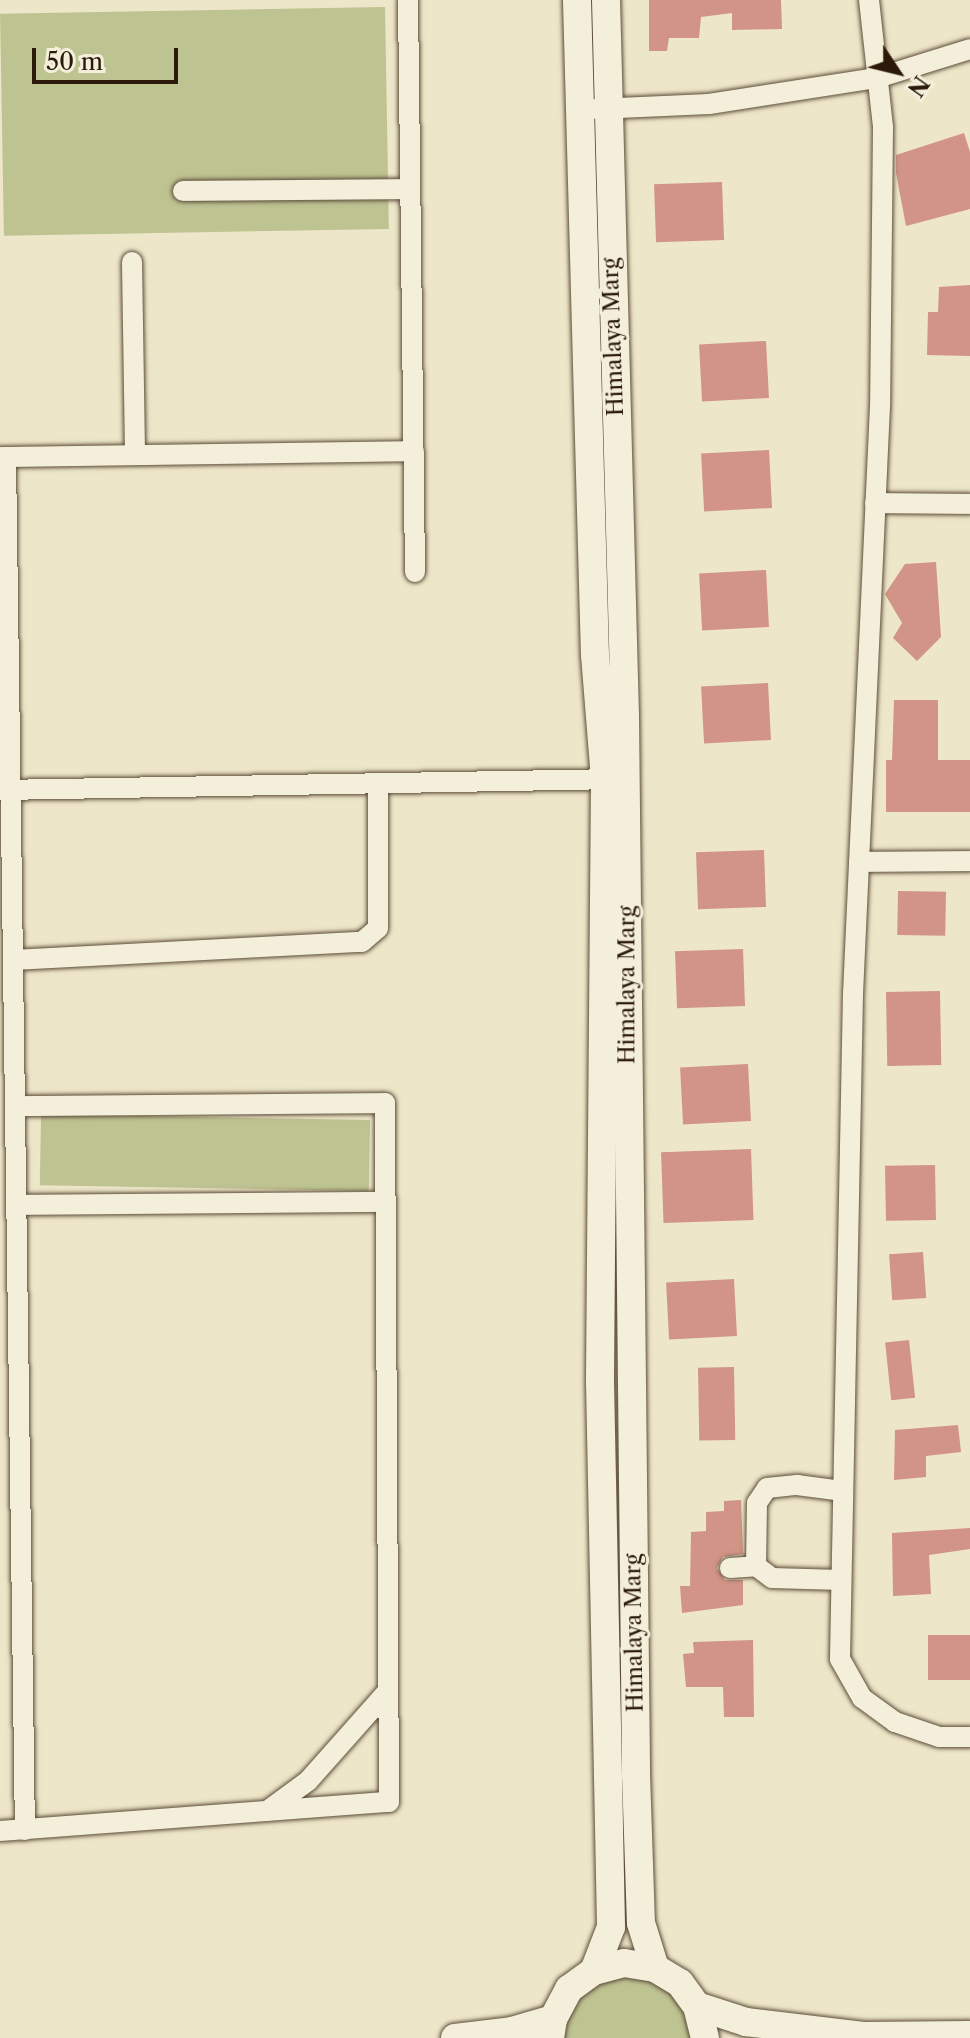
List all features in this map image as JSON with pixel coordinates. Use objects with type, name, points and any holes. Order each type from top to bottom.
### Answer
[{"type":"main road","name":"Himalaya Marg","points":[[577,0],[595,655],[616,779],[600,1382],[611,1927],[594,1971]]},
{"type":"main road","name":"Himalaya Marg","points":[[606,0],[616,779],[636,1774],[641,1923],[655,1968]]},
{"type":"main road","points":[[455,2038],[551,2028],[569,1989],[594,1971],[624,1963],[655,1968],[680,1983],[697,2006],[705,2038]]},
{"type":"main road","points":[[697,2006],[746,2022],[856,2037],[970,2035]]},
{"type":"street","points":[[408,0],[415,572]]},
{"type":"street","points":[[869,0],[883,127],[875,503],[859,862],[840,1659],[862,1698],[895,1722],[939,1737],[970,1737]]},
{"type":"street","points":[[578,110],[709,104],[877,78],[970,49]]},
{"type":"street","points":[[183,191],[410,189]]},
{"type":"street","points":[[132,262],[135,455]]},
{"type":"street","points":[[25,1830],[10,1505],[9,1324],[16,1205],[8,1178],[15,1106],[7,991],[13,960],[5,790],[3,457],[414,451]]},
{"type":"street","points":[[875,503],[970,504]]},
{"type":"street","points":[[5,790],[616,779]]},
{"type":"street","points":[[13,960],[362,942],[378,928],[378,784]]},
{"type":"street","points":[[859,862],[970,861]]},
{"type":"street","points":[[0,1831],[389,1802],[385,1103],[15,1106]]},
{"type":"street","points":[[16,1205],[385,1202]]},
{"type":"street","points":[[756,1566],[757,1503],[767,1488],[797,1485],[842,1491]]},
{"type":"street","points":[[730,1568],[756,1566],[772,1578],[841,1580]]},
{"type":"street","points":[[267,1811],[308,1781],[388,1691]]},
{"type":"green space","points":[[385,7],[389,229],[4,236],[0,14]]},
{"type":"green space","points":[[41,1114],[370,1120],[369,1191],[40,1185]]},
{"type":"green space","points":[[622,1976],[642,1978],[669,1992],[684,2012],[690,2038],[562,2038],[564,2021],[577,1998],[594,1984]]},
{"type":"building","points":[[649,0],[781,0],[782,29],[732,30],[732,13],[701,17],[699,38],[669,38],[667,51],[649,51]]},
{"type":"building","points":[[964,133],[970,152],[970,209],[906,226],[896,173],[896,155]]},
{"type":"building","points":[[722,182],[724,240],[656,242],[654,184]]},
{"type":"building","points":[[970,285],[970,356],[927,355],[928,312],[938,312],[939,287]]},
{"type":"building","points":[[766,341],[769,398],[702,401],[699,345]]},
{"type":"building","points":[[769,450],[772,508],[704,511],[701,454]]},
{"type":"building","points":[[936,562],[941,637],[917,661],[893,638],[902,623],[885,594],[905,564]]},
{"type":"building","points":[[766,570],[769,627],[702,630],[699,574]]},
{"type":"building","points":[[768,683],[771,740],[704,743],[701,687]]},
{"type":"building","points":[[894,700],[938,700],[938,760],[970,760],[970,812],[886,812],[886,760],[892,760]]},
{"type":"building","points":[[764,850],[766,907],[698,909],[696,852]]},
{"type":"building","points":[[898,891],[946,892],[945,936],[897,935]]},
{"type":"building","points":[[743,949],[745,1006],[677,1008],[675,951]]},
{"type":"building","points":[[940,991],[941,1065],[887,1066],[886,992]]},
{"type":"building","points":[[748,1064],[751,1121],[683,1124],[680,1068]]},
{"type":"building","points":[[751,1149],[753,1220],[664,1223],[661,1152]]},
{"type":"building","points":[[935,1165],[936,1220],[886,1221],[885,1166]]},
{"type":"building","points":[[923,1252],[926,1298],[892,1300],[889,1254]]},
{"type":"building","points":[[734,1279],[737,1336],[669,1339],[666,1283]]},
{"type":"building","points":[[909,1340],[915,1398],[891,1400],[885,1343]]},
{"type":"building","points":[[734,1367],[735,1440],[699,1441],[698,1368]]},
{"type":"building","points":[[958,1425],[961,1452],[926,1456],[926,1477],[894,1480],[895,1430]]},
{"type":"building","points":[[741,1500],[743,1554],[723,1557],[717,1568],[725,1580],[743,1580],[743,1605],[682,1613],[680,1586],[690,1586],[691,1532],[706,1531],[706,1512],[724,1511],[724,1501]]},
{"type":"building","points":[[970,1528],[970,1549],[929,1555],[931,1594],[893,1596],[892,1533]]},
{"type":"building","points":[[928,1635],[970,1635],[970,1680],[928,1680]]},
{"type":"building","points":[[753,1640],[754,1717],[724,1717],[723,1687],[686,1687],[683,1654],[694,1653],[693,1642]]}]
